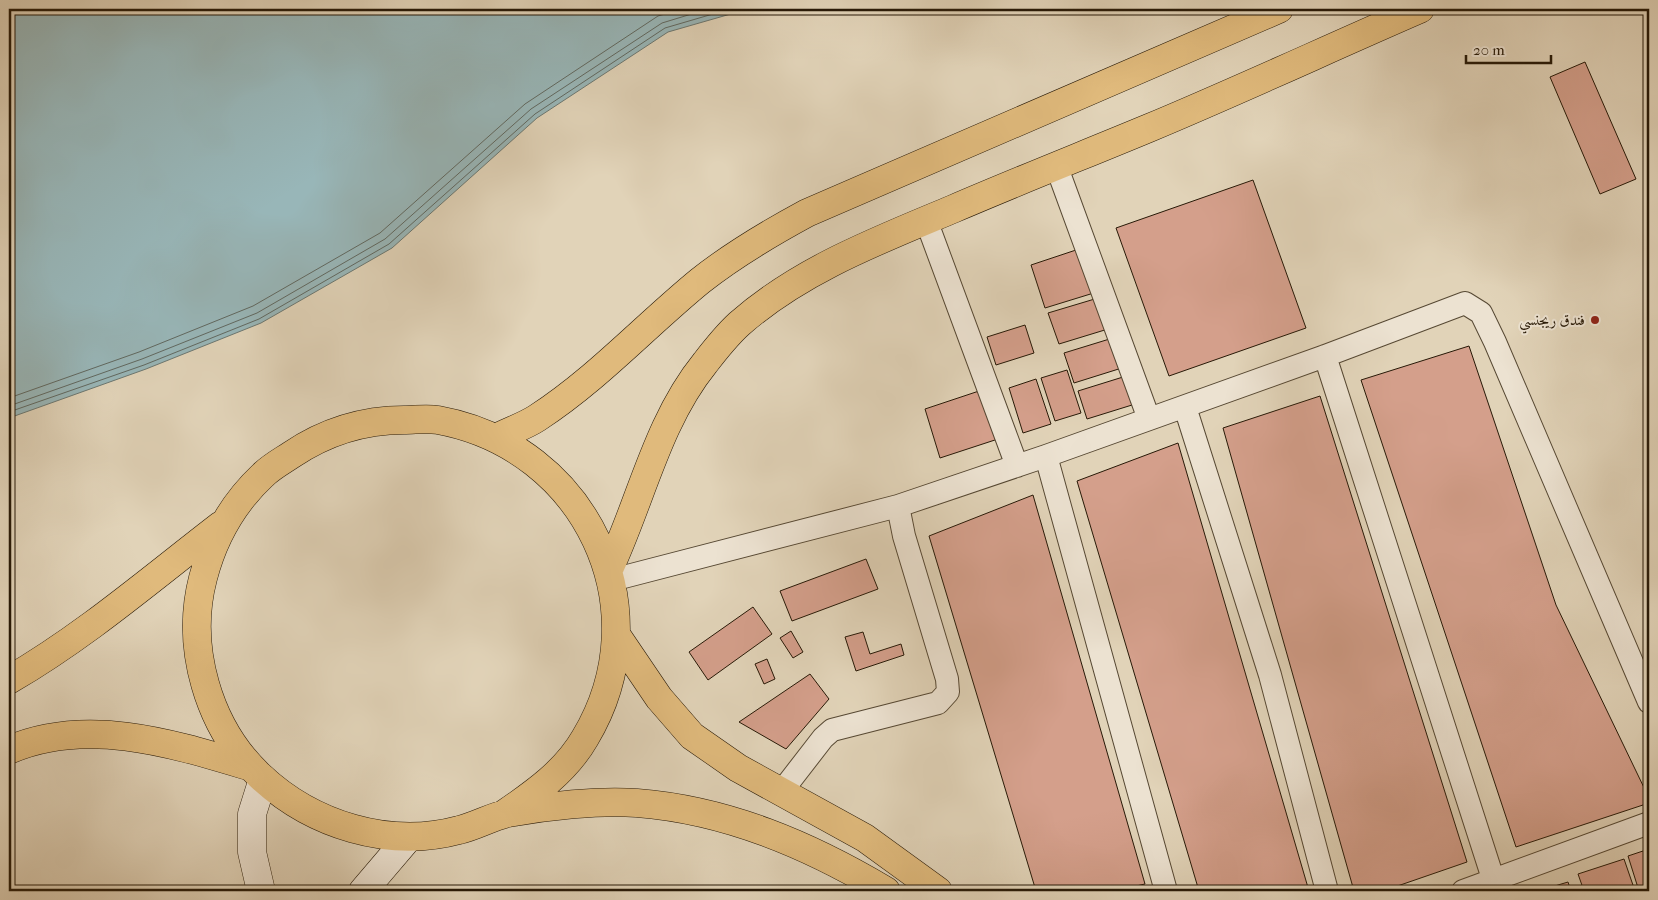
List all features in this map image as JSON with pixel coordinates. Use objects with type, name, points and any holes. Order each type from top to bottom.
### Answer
[{"type":"main road","points":[[496,438],[535,419],[564,399],[601,371],[701,280],[749,245],[807,213],[1279,9]]},
{"type":"main road","points":[[610,575],[643,484],[674,412],[703,364],[738,324],[788,288],[830,263],[926,220],[1152,126],[1420,9]]},
{"type":"main road","points":[[9,680],[38,663],[96,621],[224,522],[263,474],[315,439],[374,420],[436,420],[496,438],[534,461],[566,491],[592,528],[610,575],[617,636],[608,690],[585,740],[549,782],[504,814]]},
{"type":"main road","points":[[224,522],[209,557],[199,593],[198,640],[201,668],[212,704],[228,738],[257,773],[294,804],[330,822],[369,833],[409,837],[458,831],[504,814],[564,806],[634,802],[705,812],[779,835],[840,863],[886,891]]},
{"type":"main road","points":[[617,636],[659,698],[692,736],[738,768],[865,838],[938,891]]},
{"type":"main road","points":[[9,750],[21,745],[78,734],[125,735],[204,753],[257,773]]},
{"type":"street","points":[[1056,165],[1149,419]]},
{"type":"street","points":[[926,220],[1017,466]]},
{"type":"street","points":[[610,575],[898,506],[1184,407],[1453,309],[1465,302],[1481,313],[1649,702]]},
{"type":"street","points":[[1325,356],[1495,886]]},
{"type":"street","points":[[1184,407],[1270,675],[1328,891]]},
{"type":"street","points":[[1046,456],[1166,891]]},
{"type":"street","points":[[782,791],[823,738],[832,730],[938,703],[948,692],[947,679],[904,536],[898,506]]},
{"type":"street","points":[[257,773],[252,814],[252,852],[260,891]]},
{"type":"street","points":[[1463,891],[1495,886],[1649,823]]},
{"type":"street","points":[[363,891],[409,837]]},
{"type":"water","points":[[9,9],[748,9],[668,32],[537,118],[392,248],[261,323],[146,369],[9,418]]},
{"type":"building","points":[[1585,62],[1636,179],[1600,194],[1550,77]]},
{"type":"building","points":[[1253,180],[1306,328],[1169,376],[1116,228]]},
{"type":"building","points":[[1082,248],[1097,292],[1045,308],[1031,265]]},
{"type":"building","points":[[1098,298],[1108,329],[1059,344],[1048,313]]},
{"type":"building","points":[[1025,325],[1034,353],[996,365],[987,337]]},
{"type":"building","points":[[1116,337],[1125,367],[1074,383],[1064,353]]},
{"type":"building","points":[[1469,346],[1556,605],[1649,798],[1649,803],[1516,847],[1361,380]]},
{"type":"building","points":[[1067,370],[1081,413],[1055,421],[1041,378]]},
{"type":"building","points":[[1123,377],[1132,405],[1087,419],[1078,391]]},
{"type":"building","points":[[1036,379],[1051,424],[1023,433],[1009,388]]},
{"type":"building","points":[[985,389],[1001,438],[940,458],[925,409]]},
{"type":"building","points":[[1320,396],[1467,862],[1383,891],[1354,891],[1223,428]]},
{"type":"building","points":[[1178,443],[1309,891],[1199,891],[1077,481]]},
{"type":"building","points":[[1033,495],[1145,884],[1114,891],[1036,891],[929,536]]},
{"type":"building","points":[[866,559],[878,589],[792,621],[780,591]]},
{"type":"building","points":[[753,607],[772,634],[708,680],[689,652]]},
{"type":"building","points":[[791,631],[803,652],[793,658],[780,638]]},
{"type":"building","points":[[863,632],[870,654],[901,644],[904,655],[856,671],[845,637]]},
{"type":"building","points":[[767,659],[775,679],[764,684],[755,664]]},
{"type":"building","points":[[810,674],[829,699],[786,749],[739,722]]},
{"type":"building","points":[[1649,849],[1649,891],[1639,891],[1628,856]]},
{"type":"building","points":[[1624,859],[1635,891],[1584,891],[1578,874]]},
{"type":"building","points":[[1568,882],[1571,891],[1538,891]]},
{"type":"place","name":"فندق ريجنسي","points":[[1595,320]]}]
